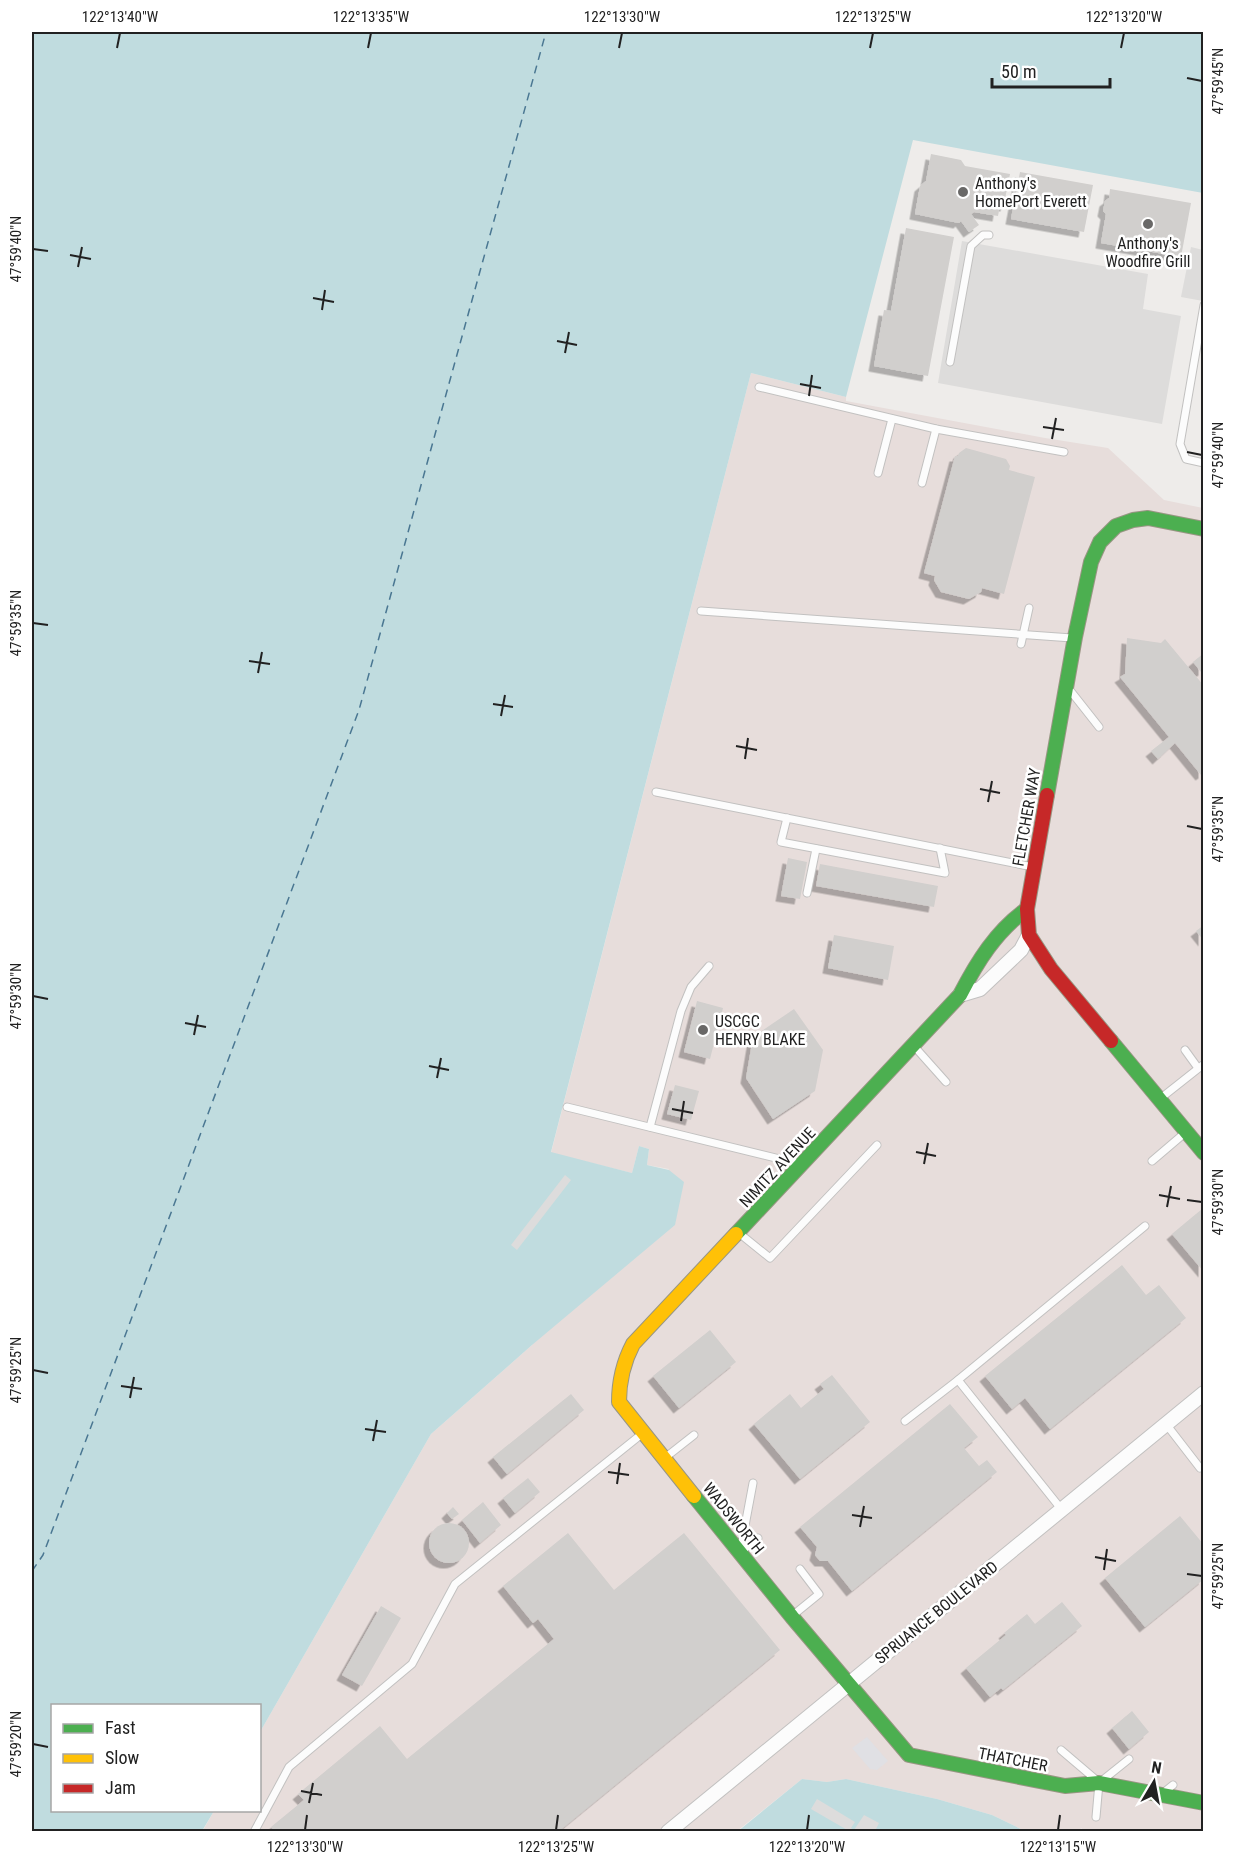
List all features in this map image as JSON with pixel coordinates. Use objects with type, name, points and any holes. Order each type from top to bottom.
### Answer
[{"type":"street","name":"FLETCHER WAY","points":[[1203,529],[1148,518],[1116,526],[1100,542],[1091,562],[1075,637],[1027,909],[1029,934],[1051,969],[1203,1153]]},
{"type":"street","name":"NIMITZ AVENUE","points":[[621,1365],[633,1344],[960,994],[976,964],[1013,918],[1027,909]]},
{"type":"street","name":"NIMITZ AVENUE","points":[[960,994],[980,989],[1022,950],[1029,934]]},
{"type":"street","name":"WADSWORTH","points":[[621,1365],[618,1384],[619,1402],[848,1683]]},
{"type":"street","name":"SPRUANCE BOULEVARD","points":[[668,1832],[1203,1393]]},
{"type":"street","name":"THATCHER","points":[[848,1683],[909,1755],[1065,1786],[1100,1783],[1203,1803]]},
{"type":"lane","points":[[950,362],[971,246],[983,235],[989,235]]},
{"type":"lane","points":[[1203,305],[1180,444],[1186,459],[1203,463]]},
{"type":"lane","points":[[759,387],[936,429],[1064,452]]},
{"type":"lane","points":[[878,473],[892,419]]},
{"type":"lane","points":[[922,483],[936,429]]},
{"type":"lane","points":[[1021,644],[1029,608]]},
{"type":"lane","points":[[701,611],[1075,637]]},
{"type":"lane","points":[[1067,686],[1099,728]]},
{"type":"lane","points":[[656,792],[1034,868]]},
{"type":"lane","points":[[787,818],[781,842],[945,873],[939,848]]},
{"type":"lane","points":[[807,893],[816,849]]},
{"type":"lane","points":[[650,1127],[681,1011],[691,987],[709,966]]},
{"type":"lane","points":[[913,1045],[946,1082]]},
{"type":"lane","points":[[1159,1100],[1201,1066],[1185,1050]]},
{"type":"lane","points":[[567,1107],[802,1164]]},
{"type":"lane","points":[[1152,1161],[1186,1132]]},
{"type":"lane","points":[[738,1232],[770,1258],[877,1145]]},
{"type":"lane","points":[[905,1421],[1145,1226]]},
{"type":"lane","points":[[958,1380],[1062,1510]]},
{"type":"lane","points":[[1166,1424],[1200,1468]]},
{"type":"lane","points":[[254,1832],[288,1767],[412,1664],[455,1584],[643,1433]]},
{"type":"lane","points":[[664,1458],[694,1435]]},
{"type":"lane","points":[[740,1552],[753,1483]]},
{"type":"lane","points":[[740,1552],[758,1538]]},
{"type":"lane","points":[[792,1616],[819,1594],[801,1569]]},
{"type":"lane","points":[[1061,1750],[1100,1783]]},
{"type":"lane","points":[[1096,1817],[1100,1783],[1129,1759]]},
{"type":"lane","points":[[1161,1795],[1173,1785]]},
{"type":"shaded area","points":[[962,241],[1148,274],[1143,309],[1181,316],[1162,424],[938,383]]},
{"type":"shaded area","points":[[1191,247],[1203,250],[1203,301],[1181,297]]},
{"type":"shaded area","points":[[751,373],[846,397],[846,401],[1108,448],[1164,500],[1203,508],[1203,1831],[1080,1831],[1082,1828],[1076,1831],[1025,1831],[992,1815],[937,1799],[846,1779],[827,1782],[802,1779],[737,1831],[202,1832],[213,1812],[261,1812],[261,1730],[431,1434],[532,1345],[669,1169],[647,1165],[649,1149],[639,1146],[632,1173],[551,1153]]},
{"type":"shaded area","points":[[867,1737],[888,1761],[877,1770],[870,1769],[852,1748]]},
{"type":"water","points":[[32,32],[1203,32],[1203,193],[913,140],[846,397],[751,373],[551,1152],[632,1173],[639,1146],[649,1149],[647,1165],[669,1170],[684,1182],[675,1225],[532,1345],[431,1434],[261,1730],[261,1704],[51,1704],[51,1812],[213,1812],[202,1831],[32,1832]]},
{"type":"water","points":[[802,1779],[827,1782],[846,1779],[937,1799],[992,1815],[1025,1831],[737,1832]]},
{"type":"pier","points":[[565,1175],[571,1180],[517,1250],[511,1245]]},
{"type":"pier","points":[[817,1799],[855,1822],[851,1828],[854,1830],[864,1815],[879,1823],[876,1829],[869,1831],[849,1831],[811,1809]]},
{"type":"building","name":"Anthony's HomePort Everett","points":[[931,154],[961,160],[965,166],[1010,174],[1005,199],[1007,199],[1006,206],[1000,205],[998,216],[974,212],[971,214],[979,225],[969,232],[961,221],[959,223],[915,214],[920,186],[926,181]]},
{"type":"building","points":[[1020,172],[1093,185],[1084,232],[1011,219]]},
{"type":"building","points":[[1110,189],[1191,203],[1181,257],[1101,243],[1106,214],[1103,211]]},
{"type":"building","points":[[906,228],[954,237],[928,376],[874,366],[884,310],[891,311]]},
{"type":"building","points":[[966,448],[1006,459],[1010,466],[1009,470],[1035,477],[1004,594],[982,588],[981,592],[969,599],[941,592],[934,580],[935,576],[924,573],[955,456]]},
{"type":"building","points":[[1127,638],[1161,643],[1165,639],[1204,686],[1204,773],[1201,775],[1175,743],[1158,759],[1151,751],[1169,737],[1120,677],[1125,674]]},
{"type":"building","points":[[1204,653],[1204,670],[1201,672],[1193,662]]},
{"type":"building","points":[[788,858],[807,862],[800,899],[781,896]]},
{"type":"building","points":[[820,864],[938,886],[934,907],[816,886]]},
{"type":"building","points":[[1204,925],[1204,941],[1196,931]]},
{"type":"building","points":[[834,935],[894,946],[888,980],[828,968]]},
{"type":"building","name":"USCGC HENRY BLAKE","points":[[697,1001],[723,1008],[710,1059],[684,1052]]},
{"type":"building","points":[[794,1009],[823,1050],[815,1091],[773,1119],[746,1078],[753,1037]]},
{"type":"building","points":[[675,1085],[699,1091],[691,1120],[667,1114]]},
{"type":"building","points":[[1202,1209],[1204,1211],[1204,1272],[1172,1234]]},
{"type":"building","points":[[1122,1265],[1146,1295],[1159,1285],[1186,1318],[1050,1429],[1025,1398],[1012,1409],[985,1376]]},
{"type":"building","points":[[710,1330],[736,1362],[679,1408],[653,1376]]},
{"type":"building","points":[[832,1375],[870,1422],[800,1479],[754,1424],[790,1394],[801,1408],[824,1389],[820,1384]]},
{"type":"building","points":[[571,1394],[584,1410],[507,1474],[493,1457]]},
{"type":"building","points":[[950,1404],[978,1437],[964,1448],[979,1466],[987,1460],[997,1472],[852,1591],[828,1561],[820,1561],[815,1555],[817,1547],[800,1527]]},
{"type":"building","points":[[528,1478],[540,1492],[515,1513],[503,1498]]},
{"type":"building","points":[[483,1502],[501,1525],[480,1543],[462,1520]]},
{"type":"building","points":[[453,1507],[459,1514],[452,1519],[447,1513]]},
{"type":"building","points":[[1180,1516],[1204,1545],[1204,1579],[1145,1627],[1105,1578]]},
{"type":"building","points":[[449,1523],[463,1529],[469,1543],[463,1557],[449,1563],[435,1557],[429,1543],[435,1529]]},
{"type":"building","points":[[568,1533],[614,1590],[684,1533],[780,1650],[558,1832],[275,1832],[271,1827],[304,1800],[298,1794],[380,1726],[407,1759],[554,1639],[538,1619],[533,1623],[503,1586]]},
{"type":"building","points":[[1062,1602],[1082,1626],[1003,1690],[1001,1688],[990,1697],[966,1668],[1006,1635],[1004,1633],[1027,1614],[1035,1624]]},
{"type":"building","points":[[381,1606],[401,1618],[362,1686],[342,1675]]},
{"type":"building","points":[[1132,1711],[1149,1732],[1129,1749],[1112,1728]]},
{"type":"ferry route","points":[[32,1571],[43,1555],[359,710],[546,32]]},
{"type":"traffic: fast","points":[[1047,795],[1075,637],[1091,562],[1100,542],[1116,526],[1148,518],[1204,529]]},
{"type":"traffic: fast","points":[[736,1234],[960,995],[988,948],[1006,927],[1027,909]]},
{"type":"traffic: fast","points":[[1111,1041],[1204,1153]]},
{"type":"traffic: fast","points":[[694,1496],[792,1617],[909,1755],[1065,1786],[1099,1783],[1204,1803]]},
{"type":"traffic: slow","points":[[694,1496],[619,1402],[621,1379],[633,1344],[736,1234]]},
{"type":"traffic: jam","points":[[1047,795],[1027,909],[1029,935],[1051,969],[1111,1041]]},
{"type":"place","name":"Anthony's HomePort Everett","points":[[963,192]]},
{"type":"place","name":"Anthony's Woodfire Grill","points":[[1148,224]]},
{"type":"place","name":"USCGC HENRY BLAKE","points":[[703,1030]]}]
